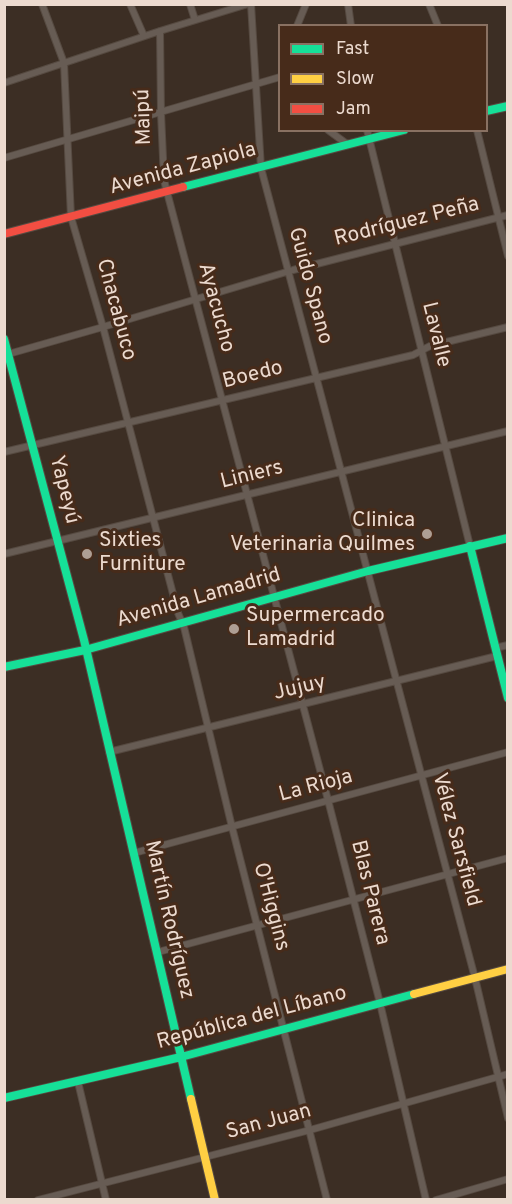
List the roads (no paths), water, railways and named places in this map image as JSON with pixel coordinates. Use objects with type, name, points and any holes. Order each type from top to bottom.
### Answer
[{"type":"street","name":"Chacabuco","points":[[42,4],[64,63],[71,218],[103,327],[178,613],[183,622]]},
{"type":"street","points":[[130,4],[144,36]]},
{"type":"street","points":[[190,4],[195,21]]},
{"type":"street","points":[[4,83],[144,36],[250,4]]},
{"type":"street","name":"Guido Spano","points":[[250,4],[261,168],[368,571]]},
{"type":"street","points":[[298,24],[306,4]]},
{"type":"street","points":[[348,4],[351,24]]},
{"type":"street","points":[[429,4],[437,24]]},
{"type":"street","name":"Maipú","points":[[160,31],[164,180],[168,196]]},
{"type":"street","points":[[4,158],[278,77]]},
{"type":"street","points":[[488,111],[507,106]]},
{"type":"street","points":[[331,132],[347,144]]},
{"type":"street","name":"Avenida Zapiola","points":[[4,234],[168,196],[347,144],[368,135],[390,132]]},
{"type":"street","points":[[477,132],[507,256]]},
{"type":"street","name":"Lavalle","points":[[368,135],[470,546]]},
{"type":"street","name":"Ayacucho","points":[[168,196],[275,597]]},
{"type":"street","name":"Rodríguez Peña","points":[[6,354],[288,272],[507,215]]},
{"type":"street","name":"Boedo","points":[[4,452],[413,355],[430,346],[507,327]]},
{"type":"street","name":"Yapeyú","points":[[4,339],[6,354],[33,446],[86,650]]},
{"type":"street","name":"Liniers","points":[[4,554],[507,431]]},
{"type":"street","name":"Avenida Lamadrid","points":[[4,668],[86,650],[368,571],[507,538]]},
{"type":"street","points":[[470,546],[507,698]]},
{"type":"street","name":"Vélez Sarsfield","points":[[368,571],[475,978],[507,1118]]},
{"type":"street","name":"Blas Parera","points":[[275,597],[380,1003],[426,1200]]},
{"type":"street","name":"O'Higgins","points":[[183,622],[232,827],[259,925],[327,1200]]},
{"type":"street","name":"Jujuy","points":[[109,752],[396,682],[496,652],[507,645]]},
{"type":"street","name":"Martín Rodríguez","points":[[86,650],[215,1200]]},
{"type":"street","name":"La Rioja","points":[[134,853],[507,752]]},
{"type":"street","points":[[158,952],[507,858]]},
{"type":"street","name":"República del Líbano","points":[[4,1098],[182,1057],[507,969]]},
{"type":"street","name":"San Juan","points":[[38,1200],[310,1130],[507,1074]]},
{"type":"street","points":[[78,1082],[106,1200]]},
{"type":"street","points":[[436,1200],[507,1179]]},
{"type":"place","name":"Clinica Veterinaria Quilmes","points":[[427,534]]},
{"type":"place","name":"Sixties Furniture","points":[[87,554]]},
{"type":"place","name":"Supermercado Lamadrid","points":[[234,629]]}]
